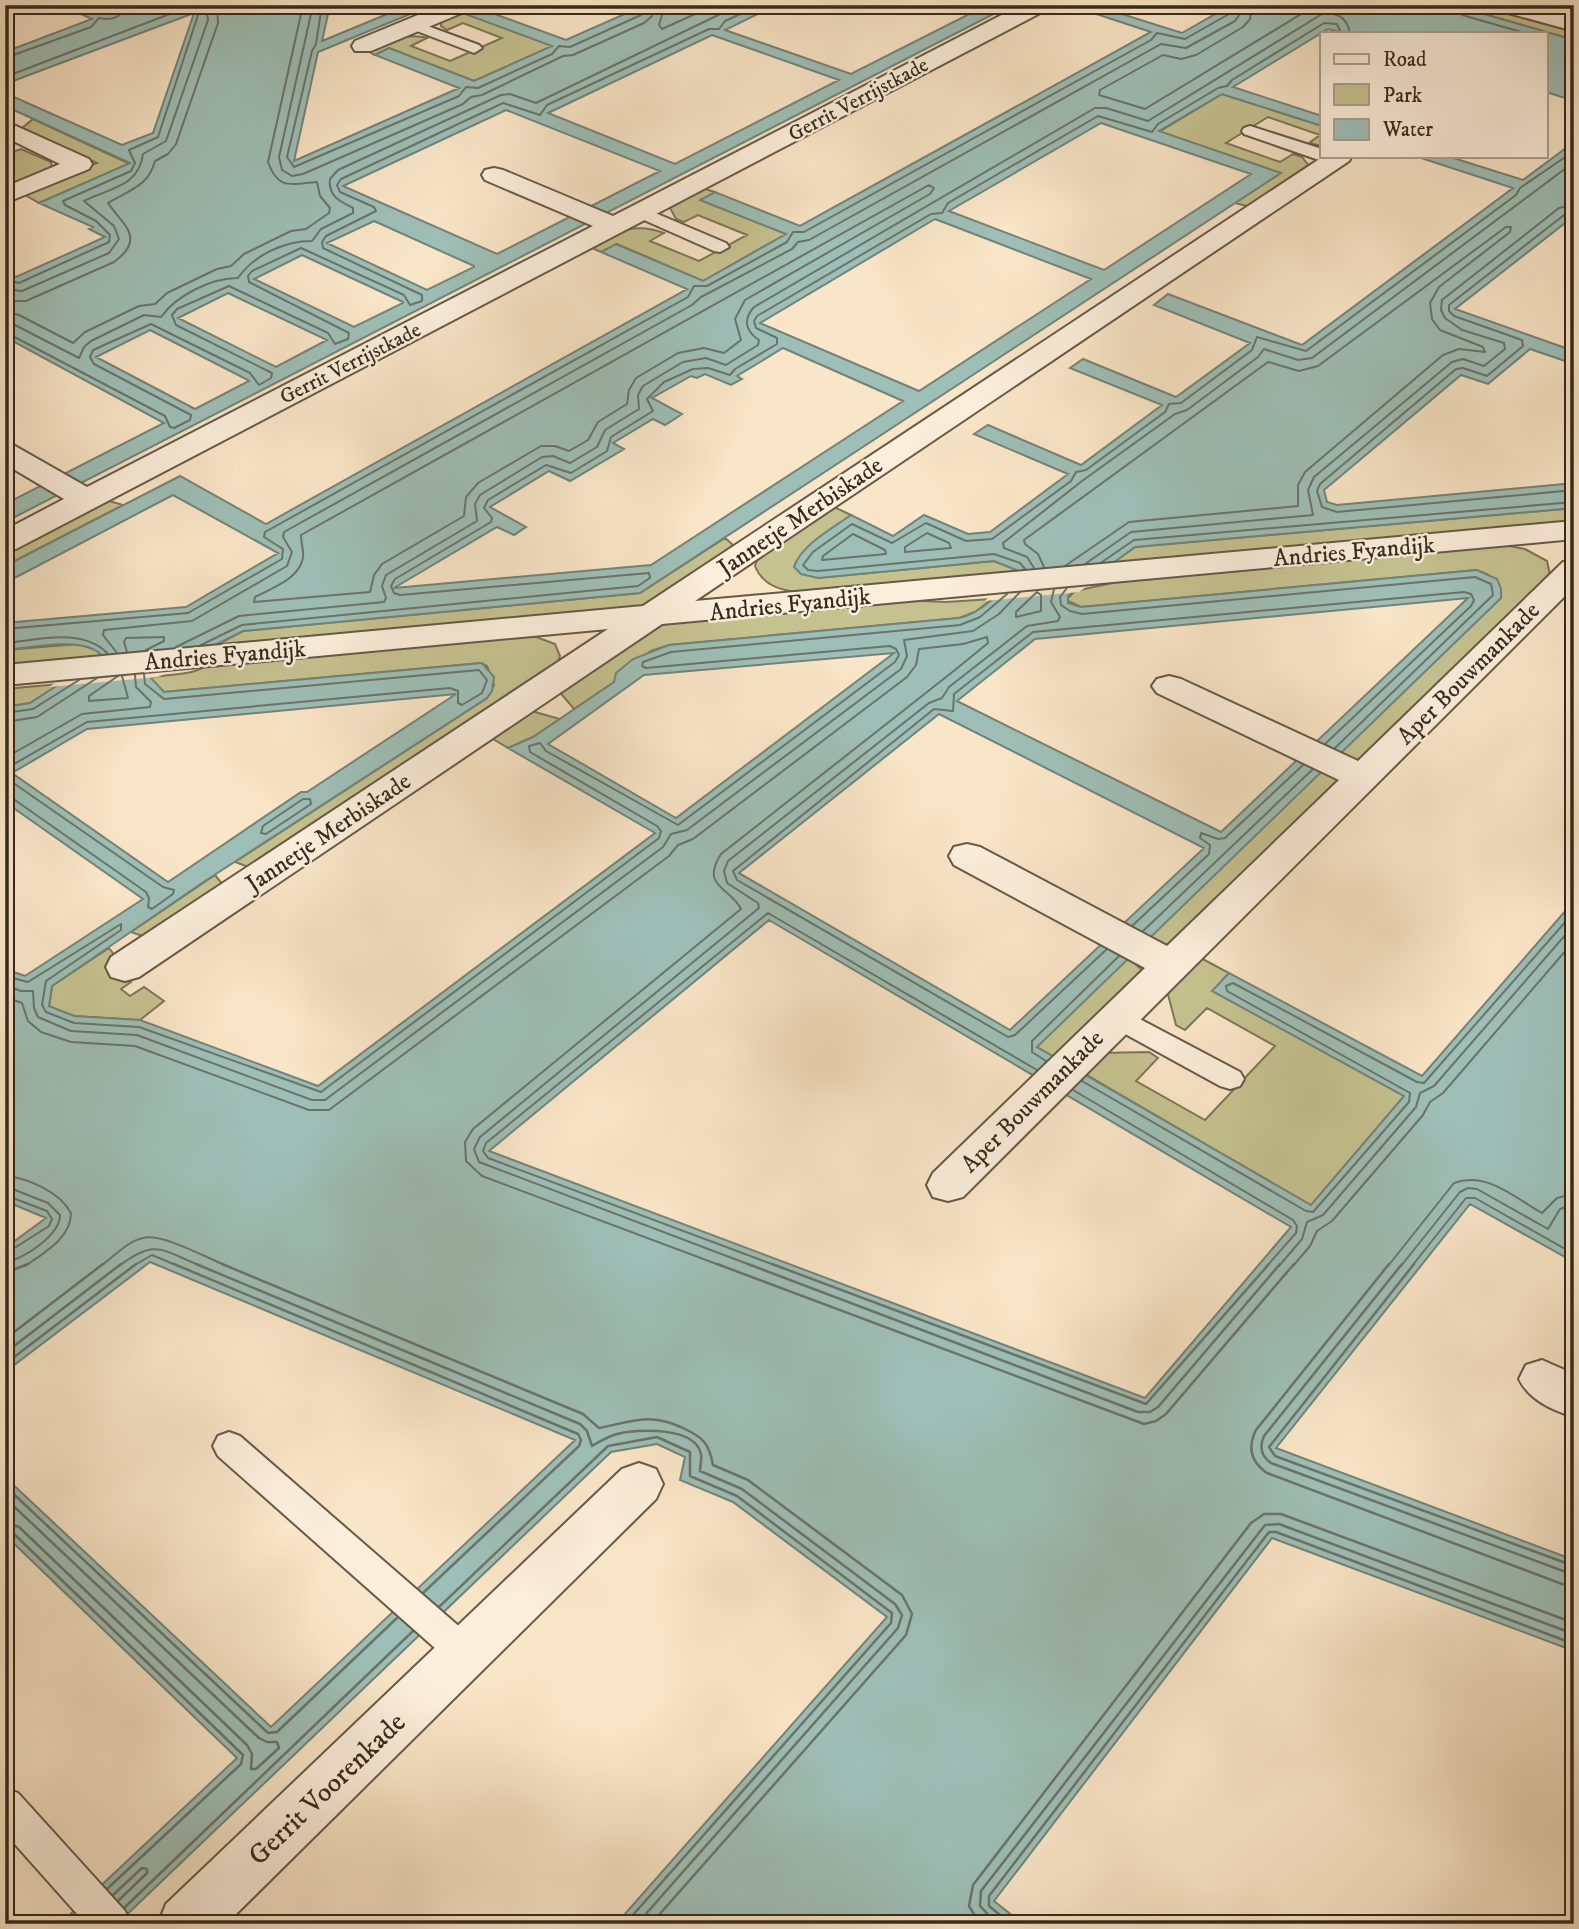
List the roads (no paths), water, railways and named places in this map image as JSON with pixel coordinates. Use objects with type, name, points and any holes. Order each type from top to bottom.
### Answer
[{"type":"street","points":[[363,46],[461,5]]},
{"type":"street","name":"Gerrit Verrijstkade","points":[[5,542],[80,496],[609,223],[641,212],[1038,5]]},
{"type":"street","points":[[1506,5],[1574,24]]},
{"type":"street","points":[[5,128],[80,164],[5,196]]},
{"type":"street","name":"Jannetje Merbiskade","points":[[125,967],[649,617],[1327,158]]},
{"type":"street","points":[[494,175],[609,223]]},
{"type":"street","points":[[5,452],[80,496]]},
{"type":"street","name":"Andries Fyandijk","points":[[5,675],[1574,530]]},
{"type":"street","name":"Aper Bouwmankade","points":[[948,1185],[1117,1017],[1161,961],[1354,774],[1574,569]]},
{"type":"street","points":[[1169,686],[1354,774]]},
{"type":"street","points":[[967,856],[1161,961]]},
{"type":"street","name":"Gerrit Voorenkade","points":[[186,1924],[456,1645],[639,1484]]},
{"type":"lane","points":[[414,25],[474,48]]},
{"type":"lane","name":"Jannetje Merbiskade","points":[[1250,131],[1320,153]]},
{"type":"lane","points":[[641,212],[720,247]]},
{"type":"lane","name":"Aper Bouwmankade","points":[[1117,1017],[1230,1079]]},
{"type":"lane","points":[[229,1446],[456,1645]]},
{"type":"lane","points":[[5,1806],[112,1924]]},
{"type":"water","points":[[61,5],[89,5],[107,13],[129,5],[330,5],[322,41],[409,5],[432,5],[318,52],[294,161],[459,88],[375,55],[389,48],[474,81],[552,46],[468,15],[481,9],[566,40],[645,5],[776,5],[725,30],[851,74],[987,5],[1011,5],[5,522],[5,504],[164,423],[5,337],[5,272],[16,277],[105,237],[89,229],[93,227],[39,203],[130,163],[5,106],[5,93],[122,145],[153,133],[194,13],[5,84],[5,52],[92,19]],"holes":[[[712,35],[839,80],[675,164],[548,113]],[[506,110],[660,171],[497,254],[343,186]],[[374,221],[474,266],[427,290],[327,243]],[[302,255],[403,303],[354,327],[254,279]],[[228,293],[327,340],[276,367],[178,318]],[[150,330],[249,381],[195,409],[96,357]]]},
{"type":"water","points":[[1069,5],[1093,5],[1182,33],[1231,5],[1453,5],[1546,32],[1340,32],[1328,29],[1233,87],[1320,115],[1320,125],[1222,94],[1159,131],[1281,173],[640,593],[243,631],[150,677],[164,692],[482,663],[494,677],[492,691],[487,698],[202,883],[52,986],[49,1006],[74,1016],[140,1020],[318,1086],[655,833],[508,748],[533,737],[614,682],[616,673],[633,659],[669,645],[959,618],[976,611],[999,593],[1019,571],[994,561],[818,578],[801,574],[794,567],[810,544],[851,515],[893,536],[924,515],[968,534],[990,532],[1068,474],[974,434],[988,425],[1081,465],[1162,405],[1070,368],[1083,359],[1176,397],[1250,343],[1154,305],[1168,294],[1302,345],[1513,188],[1421,158],[1453,158],[1523,180],[1574,142],[1574,221],[1569,220],[1455,309],[1574,351],[1574,364],[1530,349],[1488,384],[1461,375],[1324,490],[1327,502],[1337,505],[1574,483],[1574,508],[1135,547],[1068,596],[1068,603],[1081,607],[1477,570],[1497,579],[1501,589],[1501,598],[1037,1047],[1311,1205],[1404,1096],[1212,991],[1229,973],[1422,1076],[1574,901],[1574,1216],[1567,1226],[1574,1230],[1574,1262],[1470,1204],[1276,1448],[1574,1560],[1574,1651],[1272,1538],[994,1901],[1023,1924],[616,1924],[887,1617],[733,1502],[680,1480],[685,1457],[657,1444],[611,1452],[117,1924],[60,1924],[237,1758],[5,1535],[5,1477],[271,1727],[575,1440],[150,1262],[5,1372],[5,1248],[46,1218],[5,1201],[5,969],[25,976],[143,899],[5,802],[5,707],[30,703],[102,656],[94,650],[71,644],[5,650],[5,623],[186,607],[278,553],[173,495],[5,583],[5,566],[180,476],[266,524],[687,289],[601,252],[616,244],[703,281],[786,234],[700,200],[715,192],[800,226],[1151,32]],"holes":[[[1101,123],[1251,174],[1104,270],[949,211]],[[935,219],[1091,279],[919,391],[760,323]],[[783,348],[903,401],[651,565],[394,588],[497,527],[514,535],[526,527],[490,507],[549,471],[570,481],[624,449],[613,443],[653,419],[665,425],[682,414],[652,398],[691,376],[697,378],[705,374],[731,385],[742,379],[737,376]],[[1468,598],[1221,832],[957,701],[1035,639]],[[894,653],[676,818],[548,744],[644,675]],[[456,694],[307,792],[301,792],[168,882],[12,773],[87,729]],[[939,714],[1204,848],[1010,1030],[739,873]],[[769,920],[1291,1227],[1145,1398],[489,1151]]]},
{"type":"water","points":[[1548,32],[1574,40],[1574,101],[1548,93]]}]
